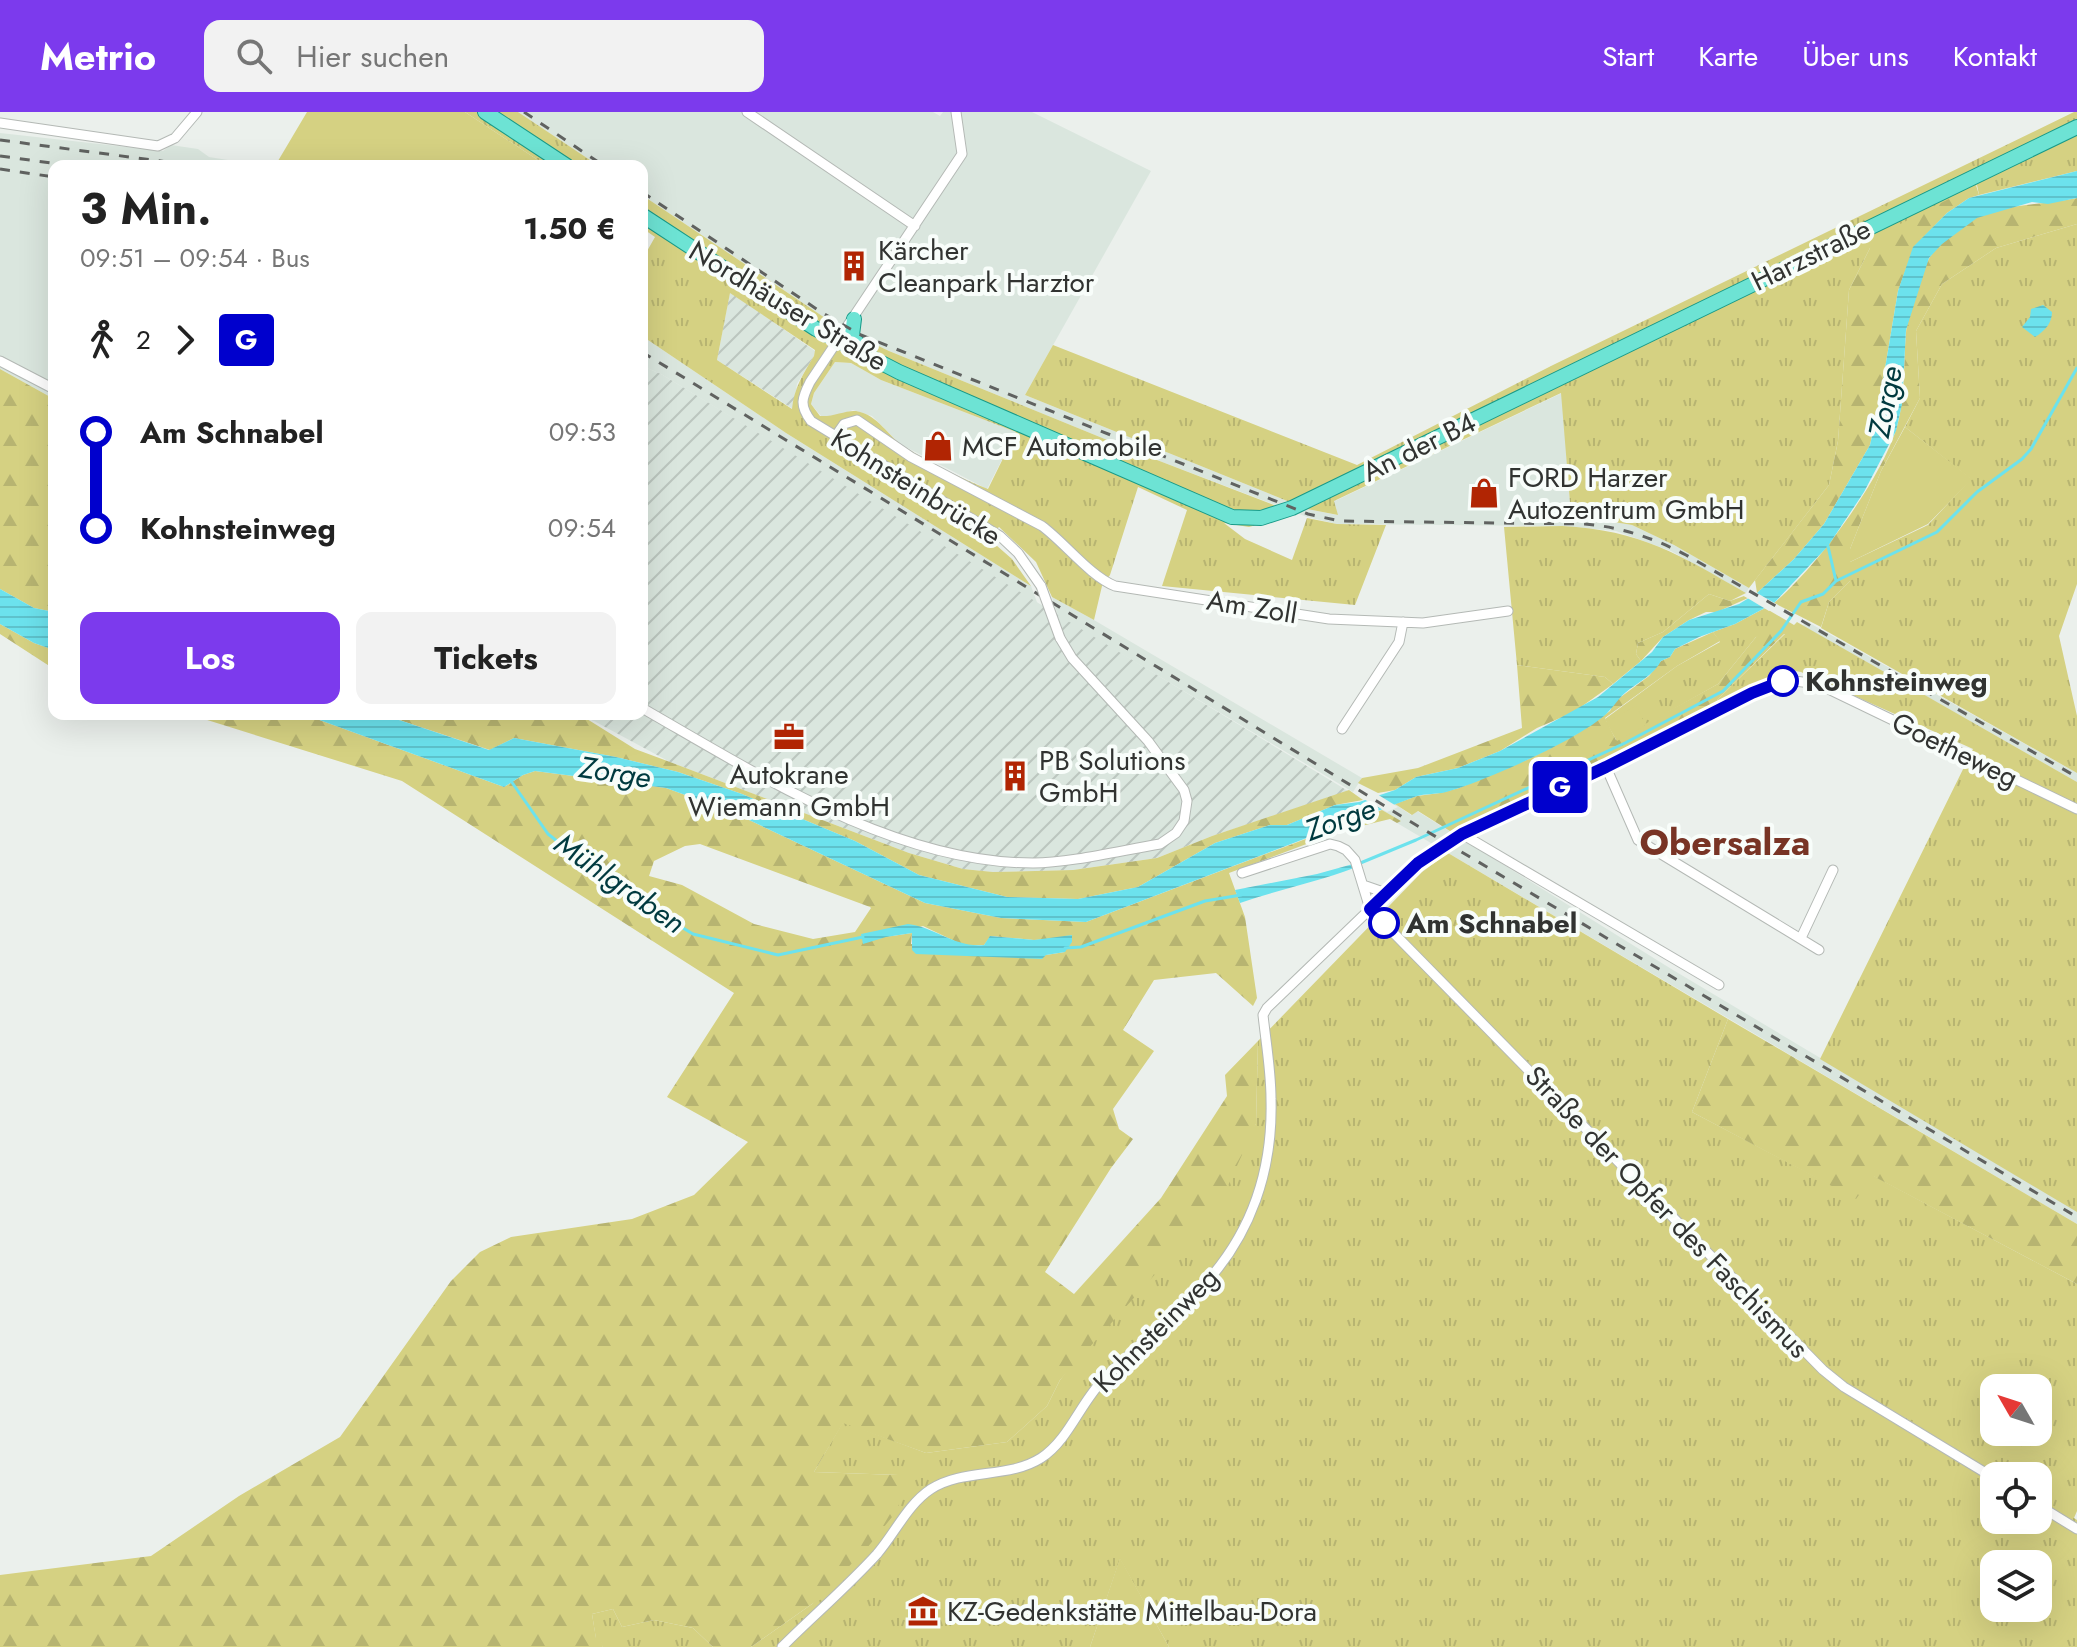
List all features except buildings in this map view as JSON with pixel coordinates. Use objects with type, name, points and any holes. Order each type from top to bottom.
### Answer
[{"type":"main road","points":[[485,112],[558,160]]},
{"type":"main road","name":"Harzstraße","points":[[1546,385],[2077,127]]},
{"type":"main road","name":"Nordhäuser Straße","points":[[648,219],[839,342],[939,390],[1232,517],[1261,518],[1292,508]]},
{"type":"main road","points":[[854,319],[852,335],[866,355]]},
{"type":"main road","name":"An der B4","points":[[1292,508],[1546,385]]},
{"type":"street","points":[[0,123],[158,146],[175,138],[197,112]]},
{"type":"street","points":[[747,112],[915,226]]},
{"type":"street","points":[[839,342],[962,154],[956,112]]},
{"type":"street","name":"Kohnsteinbrücke","points":[[648,711],[794,794],[939,852],[994,861],[1037,863],[1160,844],[1176,833],[1186,811],[1184,790],[1148,741],[1072,658],[1060,638],[1041,586],[1007,542],[835,437],[811,421],[803,411],[801,400],[810,382],[839,342]]},
{"type":"street","points":[[0,361],[48,386]]},
{"type":"street","name":"Am Zoll","points":[[835,437],[844,424],[857,420],[911,457],[1042,526],[1061,540],[1102,581],[1115,586],[1329,619],[1423,623],[1508,611]]},
{"type":"street","points":[[1342,729],[1399,642],[1403,622]]},
{"type":"street","name":"Kohnsteinweg","points":[[782,1647],[876,1555],[929,1490],[956,1479],[1008,1471],[1044,1456],[1103,1379],[1201,1289],[1219,1268],[1243,1232],[1258,1200],[1264,1173],[1271,1099],[1263,1015],[1386,893],[1418,863],[1462,834],[1606,767],[1752,693],[1787,680]]},
{"type":"street","name":"Goetheweg","points":[[1787,680],[1818,684],[2077,809]]},
{"type":"street","points":[[1606,767],[1638,840],[1819,950]]},
{"type":"street","points":[[1462,834],[1719,985]]},
{"type":"street","points":[[1242,873],[1330,844],[1346,850],[1355,860],[1370,909]]},
{"type":"street","points":[[1801,938],[1833,870]]},
{"type":"street","points":[[1363,885],[1386,893]]},
{"type":"street","name":"Straße der Opfer des Faschismus","points":[[1370,909],[1823,1370],[1844,1387],[1980,1470]]},
{"type":"street","points":[[2052,1514],[2077,1529]]},
{"type":"shaded area","points":[[518,112],[933,112],[940,116],[943,112],[1032,112],[1151,171],[1025,395],[1307,509],[1337,515],[1333,502],[1562,393],[1571,515],[1632,525],[1749,588],[1746,593],[1671,551],[1616,531],[1562,526],[1337,524],[1307,517],[1144,455],[889,351],[837,326],[648,199],[648,160],[590,160]]},
{"type":"shaded area","points":[[0,133],[163,151],[171,145],[198,149],[209,157],[228,160],[48,160],[48,396],[0,369]]},
{"type":"shaded area","points":[[730,292],[815,351],[797,384],[793,409],[717,360]]},
{"type":"shaded area","points":[[648,340],[786,433],[1031,586],[1038,605],[648,369]]},
{"type":"shaded area","points":[[835,362],[851,363],[881,380],[1016,432],[987,489],[900,444],[872,416],[853,410],[835,417],[821,416],[811,404],[814,393]]},
{"type":"shaded area","points":[[648,369],[1348,791],[1212,836],[1157,858],[1073,870],[993,872],[963,869],[909,853],[670,762],[592,720],[648,720]]},
{"type":"shaded area","points":[[1052,597],[1362,778],[1353,792],[1058,616]]},
{"type":"shaded area","points":[[1806,621],[2077,773],[2077,782],[1803,626]]},
{"type":"shaded area","points":[[1395,804],[1411,815],[1417,811],[1673,970],[2077,1211],[2077,1224],[1397,823],[1400,821],[1382,810]]},
{"type":"green space","points":[[307,112],[465,112],[538,160],[279,160]]},
{"type":"green space","points":[[465,112],[518,112],[590,160],[538,160]]},
{"type":"green space","points":[[2077,112],[2077,171],[1979,195],[1977,185],[1870,248],[1849,290],[1838,441],[1829,485],[1749,588],[1632,525],[1571,515],[1561,393],[1334,501],[1338,515],[1307,509],[1025,395],[1053,345],[1357,465],[1553,365]]},
{"type":"green space","points":[[1976,185],[1979,195],[1947,213],[1914,247],[1898,291],[1870,445],[1824,524],[1794,559],[1757,593],[1755,580],[1829,485],[1838,441],[1849,290],[1870,248],[1871,239]]},
{"type":"green space","points":[[2077,198],[2077,224],[1996,248],[1942,284],[1916,331],[1920,398],[1881,471],[1850,549],[1850,581],[1829,602],[1821,627],[1774,603],[1809,568],[1845,522],[1888,451],[1901,406],[1907,326],[1930,257],[1951,235],[1988,213]]},
{"type":"green space","points":[[648,199],[837,326],[889,351],[1297,514],[1249,527],[1224,523],[1245,539],[1292,560],[1307,518],[1337,524],[1386,525],[1355,605],[1162,586],[1187,510],[1138,487],[1110,575],[1102,586],[1094,620],[1052,597],[1036,562],[999,527],[988,538],[1012,559],[1031,586],[786,433],[648,340],[648,249],[655,237],[648,232]],"holes":[[[730,293],[815,350],[797,388],[792,409],[717,360]],[[835,362],[851,363],[881,380],[1016,432],[988,489],[915,453],[864,413],[852,411],[820,416],[811,404],[814,393]]]},
{"type":"green space","points":[[2077,224],[2077,584],[2059,636],[2077,716],[2077,773],[1821,628],[1829,602],[1850,581],[1850,562],[1928,525],[1971,479],[1905,427],[1920,398],[1916,331],[1942,284],[1996,248]]},
{"type":"green space","points":[[0,369],[48,396],[48,611],[34,608],[0,589]]},
{"type":"green space","points":[[1905,427],[1972,479],[1928,524],[1850,562],[1850,549],[1881,471]]},
{"type":"green space","points":[[1504,527],[1590,528],[1638,539],[1680,556],[1746,593],[1730,601],[1709,594],[1663,632],[1638,643],[1636,654],[1641,661],[1613,684],[1605,677],[1517,665]]},
{"type":"green space","points":[[1709,594],[1730,601],[1744,596],[1748,598],[1689,620],[1663,637],[1641,661],[1636,654],[1638,643],[1663,632]]},
{"type":"green space","points":[[1765,608],[1794,625],[1797,622],[2077,782],[2077,1212],[1820,1059],[1973,749],[1801,672],[1783,669],[1719,706],[1717,700],[1785,634],[1756,637],[1718,684],[1617,741],[1605,719],[1677,666],[1720,642],[1713,632]]},
{"type":"green space","points":[[0,624],[48,648],[48,665],[0,634]]},
{"type":"green space","points":[[1777,624],[1785,633],[1717,700],[1719,706],[1453,833],[1418,811],[1412,815],[1395,804],[1417,796],[1459,788],[1531,758],[1575,735],[1610,711],[1614,702],[1649,676],[1675,649],[1713,632],[1720,641],[1677,666],[1605,718],[1616,740],[1718,684],[1756,637]]},
{"type":"green space","points":[[1517,665],[1605,677],[1613,684],[1574,712],[1537,728],[1500,751],[1458,768],[1416,777],[1395,790],[1378,793],[1358,783],[1362,778],[1418,768],[1522,728]]},
{"type":"green space","points":[[1636,706],[1646,725],[1617,741],[1606,722]]},
{"type":"green space","points":[[207,720],[320,720],[504,787],[535,771],[666,788],[732,812],[925,903],[1001,918],[1086,922],[1382,810],[1401,821],[1397,823],[1390,819],[1341,831],[1229,873],[1245,917],[1257,998],[1253,1006],[1216,973],[1154,980],[1123,1030],[1154,1051],[1113,1109],[1119,1129],[1133,1139],[1045,1272],[1074,1294],[1161,1198],[1227,1096],[1225,1075],[1258,1041],[1256,1124],[1221,1201],[1060,1380],[1047,1406],[1007,1442],[926,1453],[843,1423],[814,1472],[898,1475],[908,1481],[896,1512],[867,1548],[812,1604],[751,1647],[713,1647],[693,1628],[654,1620],[622,1627],[613,1609],[592,1614],[596,1638],[604,1644],[602,1647],[0,1647],[0,1575],[151,1556],[239,1496],[340,1437],[451,1281],[480,1252],[511,1237],[632,1219],[694,1195],[748,1142],[667,1097],[734,993],[402,781]],"holes":[[[700,844],[870,907],[855,932],[813,939],[754,924],[682,885],[649,876],[654,861],[685,846]],[[923,926],[963,945],[984,945],[991,936],[1049,939],[1065,952],[1046,955],[911,944],[912,933],[886,937]]]},
{"type":"green space","points":[[399,720],[589,720],[635,749],[909,853],[963,869],[993,872],[1073,870],[1157,858],[1349,790],[1363,800],[1335,805],[1287,825],[1270,825],[1215,843],[1138,887],[1078,899],[1007,897],[919,875],[855,841],[742,794],[678,772],[514,738],[490,750]]},
{"type":"green space","points":[[1448,853],[1728,1019],[1692,1112],[1856,1198],[1872,1175],[2077,1284],[2077,1511],[2074,1518],[2077,1520],[2077,1647],[1169,1647],[1120,1559],[1090,1647],[751,1647],[812,1604],[898,1475],[814,1472],[843,1422],[926,1453],[1007,1442],[1047,1406],[1060,1380],[1256,1124],[1258,1041],[1422,872]]},
{"type":"green space","points":[[1728,1019],[2077,1224],[2077,1284],[1873,1176],[1856,1199],[1692,1112]]},
{"type":"green space","points":[[1120,1558],[1169,1647],[1090,1647]]},
{"type":"green space","points":[[613,1609],[622,1627],[654,1620],[693,1628],[713,1647],[602,1647],[603,1644],[596,1639],[592,1614]]},
{"type":"water","name":"Zorge","points":[[2077,171],[2077,198],[2048,204],[2032,202],[1977,218],[1942,244],[1929,258],[1906,330],[1902,404],[1896,431],[1864,492],[1828,546],[1774,603],[1735,624],[1675,649],[1670,657],[1661,661],[1654,671],[1625,693],[1597,722],[1530,759],[1458,788],[1417,796],[1086,922],[1001,918],[925,903],[732,812],[666,788],[535,771],[504,787],[320,720],[399,720],[489,750],[514,738],[678,772],[742,794],[855,841],[919,875],[1007,897],[1078,899],[1138,887],[1215,843],[1270,825],[1287,825],[1335,805],[1359,802],[1395,790],[1416,777],[1458,768],[1500,751],[1598,697],[1652,652],[1663,637],[1689,620],[1739,604],[1757,593],[1794,559],[1824,524],[1870,445],[1898,291],[1913,247],[1947,213],[1969,198]]},
{"type":"water","points":[[2043,305],[2052,312],[2051,320],[2035,337],[2022,327],[2030,317],[2031,309]]},
{"type":"water","points":[[0,589],[34,608],[48,611],[48,648],[34,643],[0,624]]},
{"type":"water","points":[[1353,864],[1354,868],[1340,873],[1240,903],[1235,890],[1317,874]]},
{"type":"water","points":[[908,924],[974,945],[984,945],[990,936],[1034,940],[1072,935],[1072,942],[1065,952],[1046,955],[1042,959],[916,954],[912,950],[912,933],[863,944],[861,934]]},
{"type":"pier","points":[[1753,590],[1778,605],[1769,611],[1744,596]]},
{"type":"pier","points":[[1372,791],[1398,807],[1387,812],[1360,797]]},
{"type":"waterway","points":[[1358,864],[1625,743],[1723,691],[1781,631],[1801,602],[1823,594],[1836,581],[1937,532],[1977,492],[2022,459],[2031,449],[2077,368]]},
{"type":"waterway","points":[[1827,542],[1836,581]]},
{"type":"waterway","name":"Mühlgraben","points":[[511,781],[548,834],[618,889],[693,934],[778,955],[863,937]]},
{"type":"waterway","name":"Mühlgraben","points":[[1065,948],[1081,947],[1205,901],[1241,895]]},
{"type":"railway","points":[[524,112],[595,160]]},
{"type":"railway","points":[[0,140],[152,160]]},
{"type":"railway","points":[[0,156],[48,163]]},
{"type":"railway","points":[[0,169],[48,176]]},
{"type":"railway","points":[[648,196],[821,312],[861,335],[1308,514],[1340,521],[1598,525],[1662,543],[2077,777]]},
{"type":"railway","points":[[648,356],[1406,819],[2077,1217]]},
{"type":"bus line","name":"G","points":[[1384,923],[1370,909],[1418,863],[1462,834],[1606,767],[1752,693],[1783,681]]},
{"type":"place","name":"Kärcher Cleanpark Harztor","points":[[854,266]]},
{"type":"place","name":"MCF Automobile","points":[[938,446]]},
{"type":"place","name":"FORD Harzer Autozentrum GmbH","points":[[1484,493]]},
{"type":"place","name":"Kohnsteinweg","points":[[1783,681]]},
{"type":"place","name":"Autokrane Wiemann GmbH","points":[[789,737]]},
{"type":"place","name":"PB Solutions GmbH","points":[[1015,776]]},
{"type":"place","name":"Am Schnabel","points":[[1384,923]]},
{"type":"place","name":"KZ-Gedenkstätte Mittelbau-Dora","points":[[923,1611]]},
{"type":"district","name":"Obersalza","points":[[1725,842]]}]
